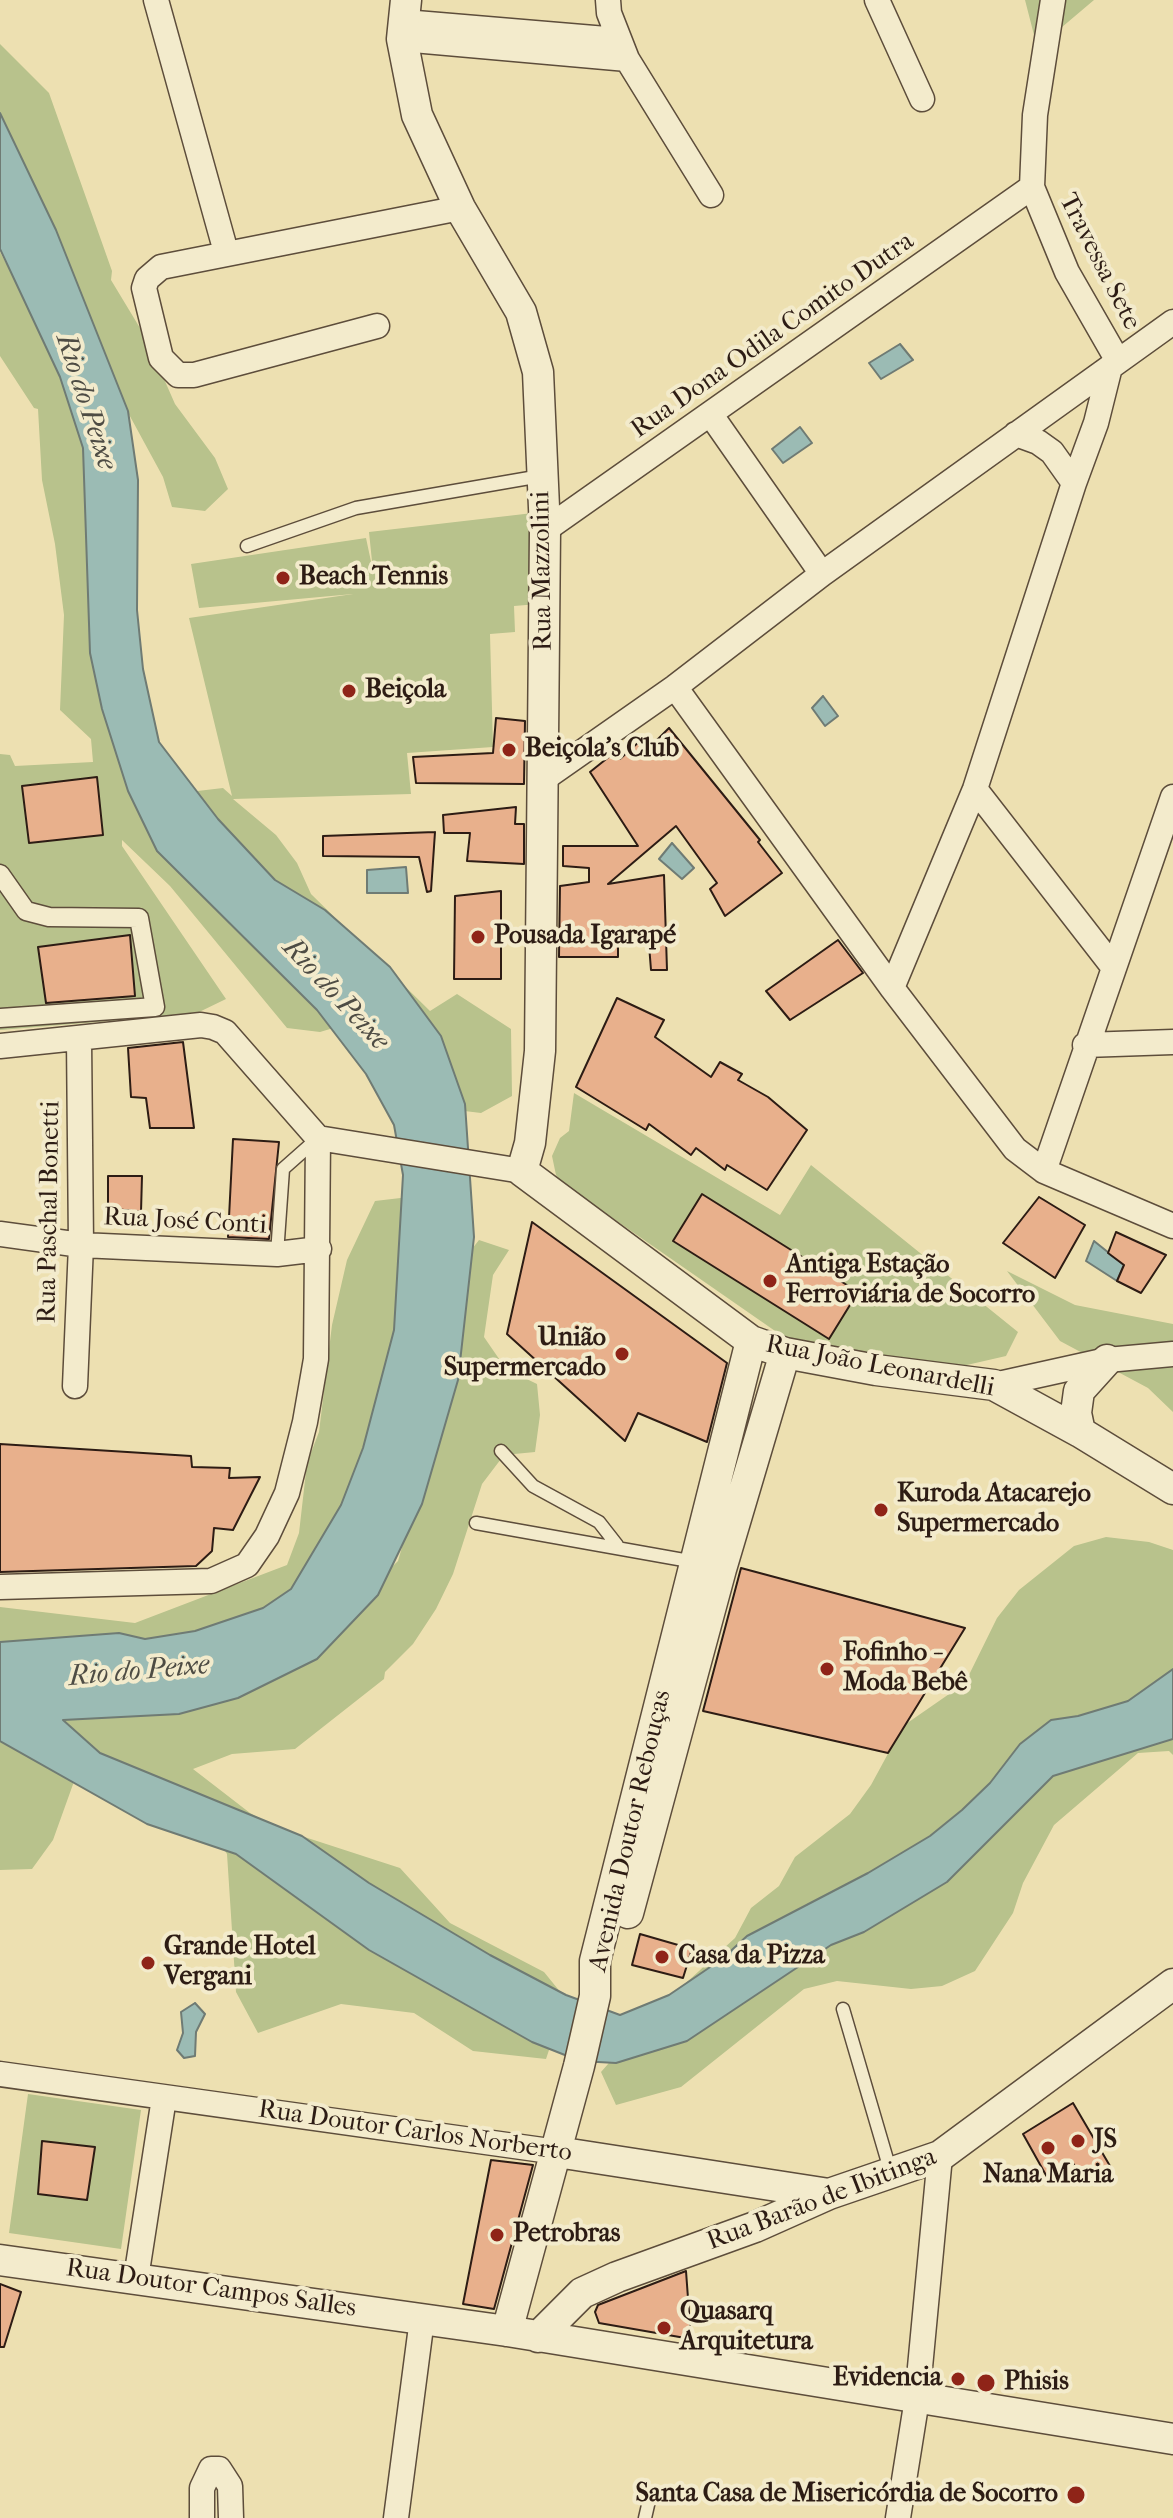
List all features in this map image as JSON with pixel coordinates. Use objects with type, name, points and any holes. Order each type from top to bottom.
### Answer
[{"type":"street","points":[[156,0],[226,252]]},
{"type":"street","points":[[608,0],[622,50],[711,195]]},
{"type":"street","points":[[877,0],[922,99]]},
{"type":"street","points":[[1032,187],[1035,115],[1053,0]]},
{"type":"street","points":[[404,20],[622,50]]},
{"type":"street","name":"Rua Mazzolini","points":[[404,20],[417,115],[460,208],[521,312],[538,372],[545,530],[540,1051],[530,1143],[509,1168]]},
{"type":"street","name":"Travessa Sete","points":[[1032,187],[1067,272],[1114,364]]},
{"type":"street","name":"Rua Dona Odila Comito Dutra","points":[[545,530],[1032,187]]},
{"type":"street","points":[[377,326],[194,375],[178,375],[161,358],[144,288],[147,279],[161,267],[460,208]]},
{"type":"street","points":[[545,778],[675,687],[822,574],[1173,322]]},
{"type":"street","points":[[892,988],[975,789],[1114,364]]},
{"type":"street","points":[[711,415],[822,574]]},
{"type":"street","points":[[1016,434],[1038,442],[1052,452],[1074,483]]},
{"type":"street","points":[[675,687],[986,1116],[1015,1149],[1044,1171],[1173,1226]]},
{"type":"street","points":[[975,789],[1114,968]]},
{"type":"street","points":[[1044,1171],[1173,797]]},
{"type":"street","points":[[0,874],[26,911],[49,917],[139,918],[155,1007],[0,1018]]},
{"type":"street","points":[[0,1046],[201,1025],[213,1027],[225,1032],[318,1138],[509,1168]]},
{"type":"street","name":"Rua Paschal Bonetti","points":[[75,1386],[81,1245],[79,1039]]},
{"type":"street","points":[[1085,1045],[1173,1042]]},
{"type":"street","points":[[0,1587],[211,1581],[247,1565],[267,1536],[287,1493],[305,1422],[316,1359],[318,1138]]},
{"type":"street","name":"Rua João Leonardelli","points":[[509,1168],[751,1341],[785,1353],[876,1370],[994,1385],[1080,1432],[1173,1489]]},
{"type":"street","name":"Rua José Conti","points":[[0,1234],[81,1245],[277,1254],[319,1249]]},
{"type":"street","name":"Avenida Doutor Rebouças","points":[[734,1475],[751,1341]]},
{"type":"street","name":"Avenida Doutor Rebouças","points":[[557,2152],[594,2000],[612,1968],[632,1856],[708,1566],[734,1475],[785,1353]]},
{"type":"street","points":[[994,1385],[1107,1360],[1173,1354]]},
{"type":"street","points":[[1080,1432],[1076,1413],[1079,1391],[1107,1360]]},
{"type":"street","name":"Rua Barão de Ibitinga","points":[[538,2337],[582,2293],[617,2277],[755,2227],[829,2194],[940,2156],[1173,1984]]},
{"type":"street","name":"Rua Doutor Carlos Norberto","points":[[0,2074],[557,2152],[829,2194]]},
{"type":"street","points":[[136,2278],[164,2098]]},
{"type":"street","points":[[557,2152],[507,2331],[1173,2439]]},
{"type":"street","points":[[898,2518],[917,2399],[940,2156]]},
{"type":"street","points":[[753,2183],[761,2202],[755,2227]]},
{"type":"street","name":"Rua Doutor Campos Salles","points":[[0,2260],[507,2331]]},
{"type":"street","points":[[396,2518],[422,2319]]},
{"type":"street","points":[[202,2518],[202,2488],[211,2469],[219,2469],[230,2486],[231,2518]]},
{"type":"lane","points":[[247,546],[356,508],[541,476]]},
{"type":"lane","points":[[277,1254],[283,1169],[318,1138]]},
{"type":"lane","points":[[501,1451],[533,1486],[599,1522],[617,1545]]},
{"type":"lane","points":[[476,1523],[617,1545],[708,1566]]},
{"type":"lane","points":[[843,2009],[891,2173]]},
{"type":"green space","points":[[1025,0],[1094,0],[1055,33],[1034,35]]},
{"type":"green space","points":[[0,44],[49,93],[112,271],[111,280],[146,338],[175,404],[215,458],[228,489],[205,511],[172,507],[163,477],[0,177]]},
{"type":"green space","points":[[0,252],[83,409],[107,674],[189,792],[223,788],[232,796],[189,618],[353,594],[199,608],[191,564],[366,538],[373,571],[369,532],[533,513],[538,604],[514,606],[515,632],[490,634],[493,747],[407,753],[411,794],[233,799],[276,835],[297,863],[311,894],[430,1011],[457,994],[511,1029],[512,1096],[481,1113],[448,1109],[350,1023],[320,1032],[287,1028],[170,886],[122,840],[122,846],[226,999],[195,1014],[0,1030],[0,754],[10,755],[15,766],[93,762],[91,739],[60,710],[64,615],[55,544],[42,480],[38,409],[34,408],[0,356]]},
{"type":"green space","points":[[574,1093],[780,1215],[811,1165],[1018,1332],[1006,1356],[945,1370],[814,1358],[562,1183],[556,1175],[552,1156],[560,1138],[569,1131]]},
{"type":"green space","points":[[409,1197],[427,1257],[341,1617],[398,1561],[440,1416],[457,1268],[479,1240],[509,1250],[493,1275],[484,1337],[506,1369],[537,1384],[540,1415],[535,1452],[504,1455],[482,1484],[453,1574],[436,1609],[413,1644],[385,1672],[384,1679],[295,1749],[232,1754],[193,1769],[250,1813],[280,1829],[400,1868],[450,1923],[544,1972],[566,1999],[546,2059],[473,2051],[414,2013],[341,2004],[258,2033],[236,1992],[227,1854],[205,1820],[81,1762],[53,1840],[32,1869],[0,1870],[0,1607],[135,1623],[287,1565],[299,1533],[307,1463],[319,1432],[332,1325],[347,1260],[375,1201]]},
{"type":"green space","points":[[1007,1271],[1075,1305],[1173,1324],[1173,1412],[1148,1388],[1060,1341]]},
{"type":"green space","points":[[1106,1537],[1149,1542],[1173,1550],[1173,1755],[1169,1751],[1138,1753],[1054,1825],[1023,1883],[1013,1913],[975,1971],[942,1986],[911,1989],[837,1981],[804,1989],[681,2087],[616,2105],[601,2072],[651,2015],[735,1938],[751,1908],[779,1886],[795,1857],[850,1814],[871,1785],[903,1726],[965,1683],[997,1618],[1019,1590],[1074,1546]]},
{"type":"green space","points":[[28,2094],[141,2110],[121,2249],[9,2233]]},
{"type":"water","name":"Rio do Peixe","points":[[0,113],[56,230],[128,411],[138,480],[137,610],[143,669],[159,742],[218,819],[275,880],[325,910],[390,967],[441,1036],[465,1104],[474,1237],[458,1380],[422,1504],[378,1595],[317,1659],[238,1698],[179,1714],[63,1720],[100,1753],[302,1836],[369,1883],[490,1955],[566,1995],[620,2015],[669,1995],[722,1959],[747,1936],[868,1873],[930,1836],[990,1783],[1020,1744],[1051,1720],[1078,1716],[1128,1701],[1173,1669],[1173,1739],[1053,1776],[947,1882],[864,1932],[831,1945],[687,2041],[616,2063],[580,2061],[532,2042],[369,1950],[236,1854],[147,1824],[0,1741],[0,1642],[119,1633],[145,1639],[195,1631],[263,1608],[291,1589],[341,1505],[363,1448],[394,1330],[403,1175],[394,1125],[366,1074],[317,1010],[157,851],[128,791],[102,709],[90,653],[83,448],[60,377],[0,249]]},
{"type":"water","points":[[900,344],[913,360],[881,379],[869,363]]},
{"type":"water","points":[[800,427],[812,443],[783,463],[772,449]]},
{"type":"water","points":[[823,696],[838,716],[825,726],[812,708]]},
{"type":"water","points":[[672,843],[694,868],[682,879],[659,859]]},
{"type":"water","points":[[406,867],[408,893],[367,893],[367,870]]},
{"type":"water","points":[[1094,1241],[1124,1265],[1117,1281],[1086,1261]]},
{"type":"water","points":[[195,2003],[205,2014],[196,2032],[195,2056],[184,2058],[177,2050],[183,2033],[181,2012]]},
{"type":"building","name":"Beiçola's Club","points":[[496,718],[525,721],[524,784],[416,783],[413,757],[493,753]]},
{"type":"building","points":[[669,728],[760,840],[758,842],[782,873],[725,916],[710,889],[717,883],[676,826],[608,884],[664,875],[667,970],[651,970],[648,932],[618,934],[618,957],[559,957],[560,886],[589,882],[589,868],[563,866],[563,846],[638,846],[590,772],[615,752],[620,759],[641,740],[648,749]]},
{"type":"building","points":[[97,777],[103,835],[29,843],[22,786]]},
{"type":"building","points":[[516,807],[515,824],[524,824],[524,864],[467,861],[470,833],[444,833],[443,815]]},
{"type":"building","points":[[435,832],[431,891],[427,892],[419,857],[323,856],[323,836]]},
{"type":"building","name":"Pousada Igarapé","points":[[501,891],[501,979],[454,979],[455,896]]},
{"type":"building","points":[[130,935],[135,996],[46,1003],[38,947]]},
{"type":"building","points":[[838,940],[863,973],[790,1020],[766,991]]},
{"type":"building","points":[[617,998],[664,1020],[655,1037],[711,1077],[720,1062],[742,1074],[738,1080],[768,1097],[807,1130],[767,1190],[727,1165],[725,1170],[696,1148],[691,1155],[649,1124],[646,1130],[576,1087]]},
{"type":"building","points":[[183,1042],[194,1128],[150,1128],[146,1098],[131,1097],[128,1048]]},
{"type":"building","points":[[233,1139],[279,1142],[269,1239],[228,1237]]},
{"type":"building","points":[[108,1176],[142,1176],[141,1212],[108,1208]]},
{"type":"building","points":[[702,1194],[858,1292],[829,1339],[673,1241]]},
{"type":"building","points":[[1039,1197],[1085,1225],[1055,1278],[1003,1243]]},
{"type":"building","name":"União Supermercado","points":[[532,1222],[727,1363],[707,1442],[638,1413],[625,1441],[507,1334]]},
{"type":"building","points":[[1116,1232],[1166,1255],[1141,1293],[1117,1281],[1124,1265],[1108,1253]]},
{"type":"building","points":[[0,1444],[191,1456],[192,1467],[230,1468],[229,1478],[260,1477],[233,1530],[214,1528],[212,1551],[196,1566],[0,1572]]},
{"type":"building","name":"Fofinho - Moda Bebê","points":[[741,1568],[965,1628],[888,1753],[703,1711]]},
{"type":"building","name":"Casa da Pizza","points":[[640,1934],[692,1949],[683,1978],[632,1965]]},
{"type":"building","points":[[1073,2103],[1110,2166],[1083,2181],[1073,2163],[1047,2177],[1023,2134]]},
{"type":"building","points":[[42,2141],[95,2147],[87,2200],[38,2194]]},
{"type":"building","name":"Petrobras","points":[[491,2160],[533,2165],[494,2309],[463,2304]]},
{"type":"building","points":[[686,2271],[691,2339],[599,2323],[595,2312],[598,2305]]},
{"type":"building","points":[[0,2284],[21,2292],[4,2347],[0,2347]]},
{"type":"place","name":"Beach Tennis","points":[[283,578]]},
{"type":"place","name":"Beiçola","points":[[349,691]]},
{"type":"place","name":"Beiçola's Club","points":[[509,750]]},
{"type":"place","name":"Pousada Igarapé","points":[[478,937]]},
{"type":"place","name":"Antiga Estação Ferroviária de Socorro","points":[[770,1281]]},
{"type":"place","name":"União Supermercado","points":[[622,1354]]},
{"type":"place","name":"Kuroda Atacarejo Supermercado","points":[[881,1510]]},
{"type":"place","name":"Fofinho - Moda Bebê","points":[[827,1669]]},
{"type":"place","name":"Casa da Pizza","points":[[662,1957]]},
{"type":"place","name":"Grande Hotel Vergani","points":[[148,1963]]},
{"type":"place","name":"JS","points":[[1078,2141]]},
{"type":"place","name":"Nana Maria","points":[[1048,2148]]},
{"type":"place","name":"Petrobras","points":[[497,2235]]},
{"type":"place","name":"Quasarq Arquitetura","points":[[664,2328]]},
{"type":"place","name":"Evidencia","points":[[958,2379]]},
{"type":"place","name":"Phisis","points":[[986,2383]]},
{"type":"place","name":"Santa Casa de Misericórdia de Socorro","points":[[1076,2495]]}]
